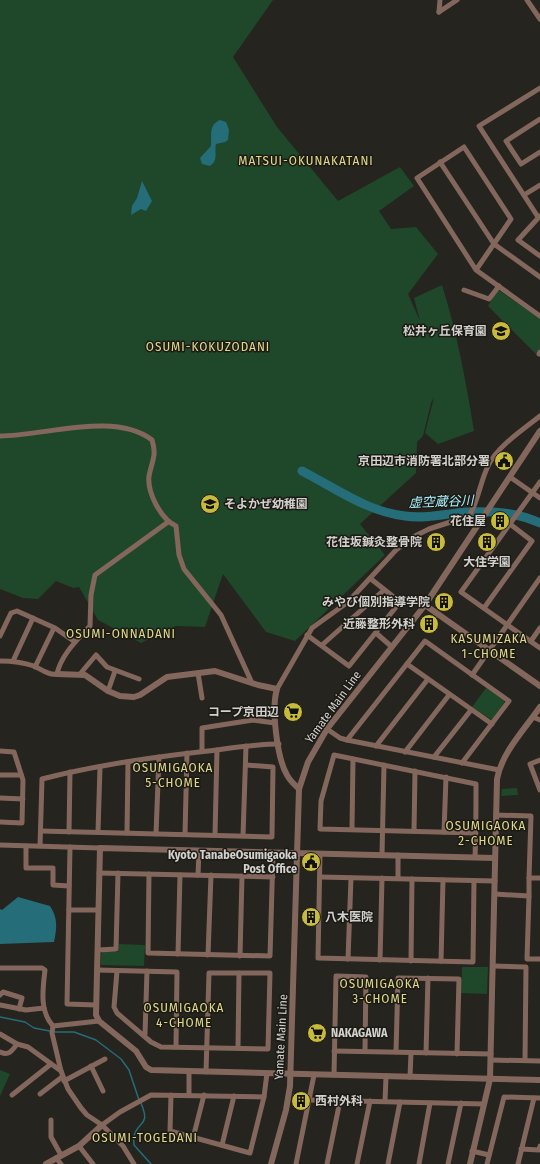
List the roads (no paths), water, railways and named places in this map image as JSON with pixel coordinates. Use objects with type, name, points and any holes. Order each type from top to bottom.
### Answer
[{"type":"street","points":[[440,0],[439,12],[457,0]]},
{"type":"street","points":[[527,0],[539,17]]},
{"type":"street","points":[[540,88],[479,126],[539,216],[518,240],[540,256]]},
{"type":"street","points":[[540,119],[506,141],[521,164],[540,152]]},
{"type":"street","points":[[476,270],[511,219],[464,147],[417,178],[476,270],[540,316]]},
{"type":"street","points":[[440,162],[494,244],[540,277]]},
{"type":"street","points":[[524,195],[540,185]]},
{"type":"street","points":[[464,290],[489,300],[498,286]]},
{"type":"street","points":[[300,789],[287,776],[281,761],[275,723],[274,703],[277,689],[307,634],[320,621],[348,602],[396,550],[413,537],[429,528],[469,516],[474,508],[489,465],[495,455],[540,416]]},
{"type":"street","points":[[0,436],[18,436],[96,425],[129,428],[152,440],[155,457],[149,476],[149,486],[159,510],[168,522],[176,526],[178,531],[180,555],[184,569],[221,615],[252,683]]},
{"type":"street","name":"Yamate Main Line","points":[[271,1164],[286,1110],[291,1074],[300,789],[308,762],[328,729],[425,605],[540,431]]},
{"type":"street","points":[[510,477],[540,498]]},
{"type":"street","points":[[540,482],[462,592],[540,648]]},
{"type":"street","points":[[57,674],[60,664],[75,642],[90,626],[91,595],[95,575],[168,522]]},
{"type":"street","points":[[484,608],[532,541],[510,524]]},
{"type":"street","points":[[472,675],[540,578]]},
{"type":"street","points":[[307,634],[349,666],[400,602],[370,579]]},
{"type":"street","points":[[322,645],[384,590]]},
{"type":"street","points":[[425,605],[540,686]]},
{"type":"street","points":[[0,636],[11,613],[17,610],[54,628],[75,642]]},
{"type":"street","points":[[13,661],[33,618]]},
{"type":"street","points":[[35,667],[54,628]]},
{"type":"street","points":[[531,641],[540,628]]},
{"type":"street","points":[[376,633],[392,647]]},
{"type":"street","points":[[348,740],[426,641],[509,701],[462,763]]},
{"type":"street","points":[[80,674],[96,655],[107,667],[139,679]]},
{"type":"street","points":[[0,662],[13,661],[35,667],[53,675],[80,674],[108,691],[120,696],[134,697],[150,690],[167,677],[220,671],[252,683],[277,689]]},
{"type":"street","points":[[407,664],[492,724]]},
{"type":"street","points":[[108,691],[116,671]]},
{"type":"street","points":[[198,673],[202,698]]},
{"type":"street","points":[[376,746],[428,680]]},
{"type":"street","points":[[405,752],[449,695]]},
{"type":"street","points":[[470,1164],[490,1079],[496,815],[499,770],[505,756],[540,707]]},
{"type":"street","points":[[434,757],[471,710]]},
{"type":"street","points":[[533,717],[540,720]]},
{"type":"street","points":[[202,752],[202,728],[253,720],[275,723]]},
{"type":"street","points":[[328,729],[340,738],[348,740],[499,770]]},
{"type":"street","points":[[40,846],[42,780],[70,772],[159,757],[246,746],[278,744]]},
{"type":"street","points":[[243,836],[246,746]]},
{"type":"street","points":[[214,835],[217,750]]},
{"type":"street","points":[[0,751],[14,752],[21,775],[23,799],[22,823],[0,822]]},
{"type":"street","points":[[185,834],[187,753]]},
{"type":"street","points":[[475,857],[476,833],[476,784],[334,755],[321,801],[320,829],[476,833]]},
{"type":"street","points":[[156,834],[159,757]]},
{"type":"street","points":[[352,829],[353,759]]},
{"type":"street","points":[[540,760],[530,764],[540,790]]},
{"type":"street","points":[[127,833],[128,762]]},
{"type":"street","points":[[382,855],[384,765]]},
{"type":"street","points":[[41,831],[272,836],[273,767],[246,766]]},
{"type":"street","points":[[98,832],[100,767]]},
{"type":"street","points":[[414,831],[415,771]]},
{"type":"street","points":[[69,832],[70,772]]},
{"type":"street","points":[[0,775],[21,775]]},
{"type":"street","points":[[444,832],[446,777]]},
{"type":"street","points":[[0,798],[23,799]]},
{"type":"street","points":[[496,815],[531,816],[527,959],[540,959]]},
{"type":"street","points":[[0,845],[495,858]]},
{"type":"street","points":[[26,846],[26,868],[53,868],[53,885],[69,886]]},
{"type":"street","points":[[70,847],[67,1004],[96,1005]]},
{"type":"street","points":[[100,848],[96,1015],[98,1021],[136,1051],[146,1067],[151,1070],[334,1076],[540,1080]]},
{"type":"street","points":[[198,875],[199,851]]},
{"type":"street","points":[[149,874],[148,953],[270,956],[273,853]]},
{"type":"street","points":[[320,854],[318,958],[472,962],[474,881]]},
{"type":"street","points":[[398,855],[398,878]]},
{"type":"street","points":[[99,873],[211,875],[272,878]]},
{"type":"street","points":[[98,950],[116,949],[118,873]]},
{"type":"street","points":[[178,954],[180,875]]},
{"type":"street","points":[[208,955],[211,875]]},
{"type":"street","points":[[240,956],[242,876]]},
{"type":"street","points":[[320,877],[495,881]]},
{"type":"street","points":[[348,959],[351,878]]},
{"type":"street","points":[[380,960],[382,878]]},
{"type":"street","points":[[529,878],[540,878]]},
{"type":"street","points":[[410,960],[412,879]]},
{"type":"street","points":[[441,961],[443,880]]},
{"type":"street","points":[[495,894],[529,896]]},
{"type":"street","points":[[69,910],[98,910]]},
{"type":"street","points":[[493,966],[526,968],[525,1060]]},
{"type":"street","points":[[0,968],[42,968],[45,970],[42,988],[44,1008],[46,1017],[52,1029],[63,1079],[87,1115],[102,1125],[123,1146],[134,1164]]},
{"type":"street","points":[[97,970],[177,972],[176,1047]]},
{"type":"street","points":[[117,970],[114,1007],[117,1013],[145,1034],[152,1042],[161,1047],[206,1048],[268,1049],[270,973],[210,973],[206,1048],[206,1072]]},
{"type":"street","points":[[145,1034],[147,971]]},
{"type":"street","points":[[238,1048],[239,973]]},
{"type":"street","points":[[334,1076],[336,976],[366,977],[365,1052]]},
{"type":"street","points":[[396,1052],[398,978],[459,979],[457,1054]]},
{"type":"street","points":[[426,1053],[428,978]]},
{"type":"street","points":[[0,995],[4,992],[22,998],[19,1009]]},
{"type":"street","points":[[0,1005],[26,1010],[44,1008]]},
{"type":"street","points":[[52,1029],[98,1021]]},
{"type":"street","points":[[0,1034],[18,1044],[28,1047],[61,1071]]},
{"type":"street","points":[[0,1052],[5,1055],[10,1053],[18,1044]]},
{"type":"street","points":[[334,1051],[457,1054],[540,1061]]},
{"type":"street","points":[[410,1077],[411,1053]]},
{"type":"street","points":[[40,1094],[63,1079],[106,1059]]},
{"type":"street","points":[[12,1095],[51,1064]]},
{"type":"street","points":[[91,1066],[104,1090]]},
{"type":"street","points":[[189,1071],[189,1095]]},
{"type":"street","points":[[171,1095],[170,1132],[250,1153],[264,1097],[267,1073]]},
{"type":"street","points":[[296,1164],[314,1075]]},
{"type":"street","points":[[385,1101],[386,1077]]},
{"type":"street","points":[[46,1164],[78,1146],[102,1125],[120,1112],[151,1095],[264,1097]]},
{"type":"street","points":[[193,1138],[204,1095]]},
{"type":"street","points":[[222,1146],[234,1096]]},
{"type":"street","points":[[487,1164],[504,1097],[538,1097],[518,1164]]},
{"type":"street","points":[[309,1100],[484,1104]]},
{"type":"street","points":[[327,1164],[340,1101]]},
{"type":"street","points":[[357,1164],[370,1101]]},
{"type":"street","points":[[388,1164],[400,1102]]},
{"type":"street","points":[[419,1164],[430,1102]]},
{"type":"street","points":[[448,1164],[461,1103]]},
{"type":"street","points":[[51,1120],[52,1137],[62,1164]]},
{"type":"street","points":[[78,1146],[93,1164]]},
{"type":"street","points":[[521,1150],[539,1150],[540,1146]]},
{"type":"street","points":[[472,1151],[489,1155]]},
{"type":"water","points":[[220,120],[226,122],[229,130],[228,140],[216,144],[215,159],[213,164],[210,166],[202,164],[200,158],[211,146],[212,128],[216,122]]},
{"type":"water","points":[[142,181],[152,201],[146,211],[141,209],[131,215],[132,206],[137,198]]},
{"type":"water","points":[[18,897],[50,906],[53,910],[56,923],[54,942],[0,944],[0,909],[2,910]]},
{"type":"waterway","name":"虚空蔵谷川","points":[[302,471],[352,498],[378,510],[391,514],[420,517],[466,512],[495,512],[522,516],[540,523]]},
{"type":"waterway","points":[[0,1017],[25,1022],[34,1028],[55,1032],[74,1032],[96,1040],[121,1059],[129,1070],[139,1100]]},
{"type":"waterway","points":[[141,1103],[145,1116],[143,1122],[136,1131],[134,1145],[151,1164]]},
{"type":"place","name":"松井ヶ丘保育園","points":[[501,331]]},
{"type":"place","name":"京田辺市消防署北部分署","points":[[504,461]]},
{"type":"place","name":"そよかぜ幼稚園","points":[[210,504]]},
{"type":"place","name":"花住屋","points":[[500,521]]},
{"type":"place","name":"花住坂鍼灸整骨院","points":[[436,542]]},
{"type":"place","name":"大住学園","points":[[487,542]]},
{"type":"place","name":"みやび個別指導学院","points":[[444,602]]},
{"type":"place","name":"近藤整形外科","points":[[429,624]]},
{"type":"place","name":"コープ京田辺","points":[[293,712]]},
{"type":"place","name":"Kyoto TanabeOsumigaoka Post Office","points":[[311,862]]},
{"type":"place","name":"八木医院","points":[[311,917]]},
{"type":"place","name":"NAKAGAWA","points":[[317,1033]]},
{"type":"place","name":"西村外科","points":[[301,1101]]},
{"type":"district","name":"MATSUI-OKUNAKATANI","points":[[306,160]]},
{"type":"district","name":"OSUMI-KOKUZODANI","points":[[208,346]]},
{"type":"district","name":"OSUMI-ONNADANI","points":[[121,633]]},
{"type":"district","name":"KASUMIZAKA 1-CHOME","points":[[489,646]]},
{"type":"district","name":"OSUMIGAOKA 5-CHOME","points":[[173,774]]},
{"type":"district","name":"OSUMIGAOKA 2-CHOME","points":[[486,832]]},
{"type":"district","name":"OSUMIGAOKA 3-CHOME","points":[[380,990]]},
{"type":"district","name":"OSUMIGAOKA 4-CHOME","points":[[184,1014]]},
{"type":"district","name":"OSUMI-TOGEDANI","points":[[145,1137]]}]
